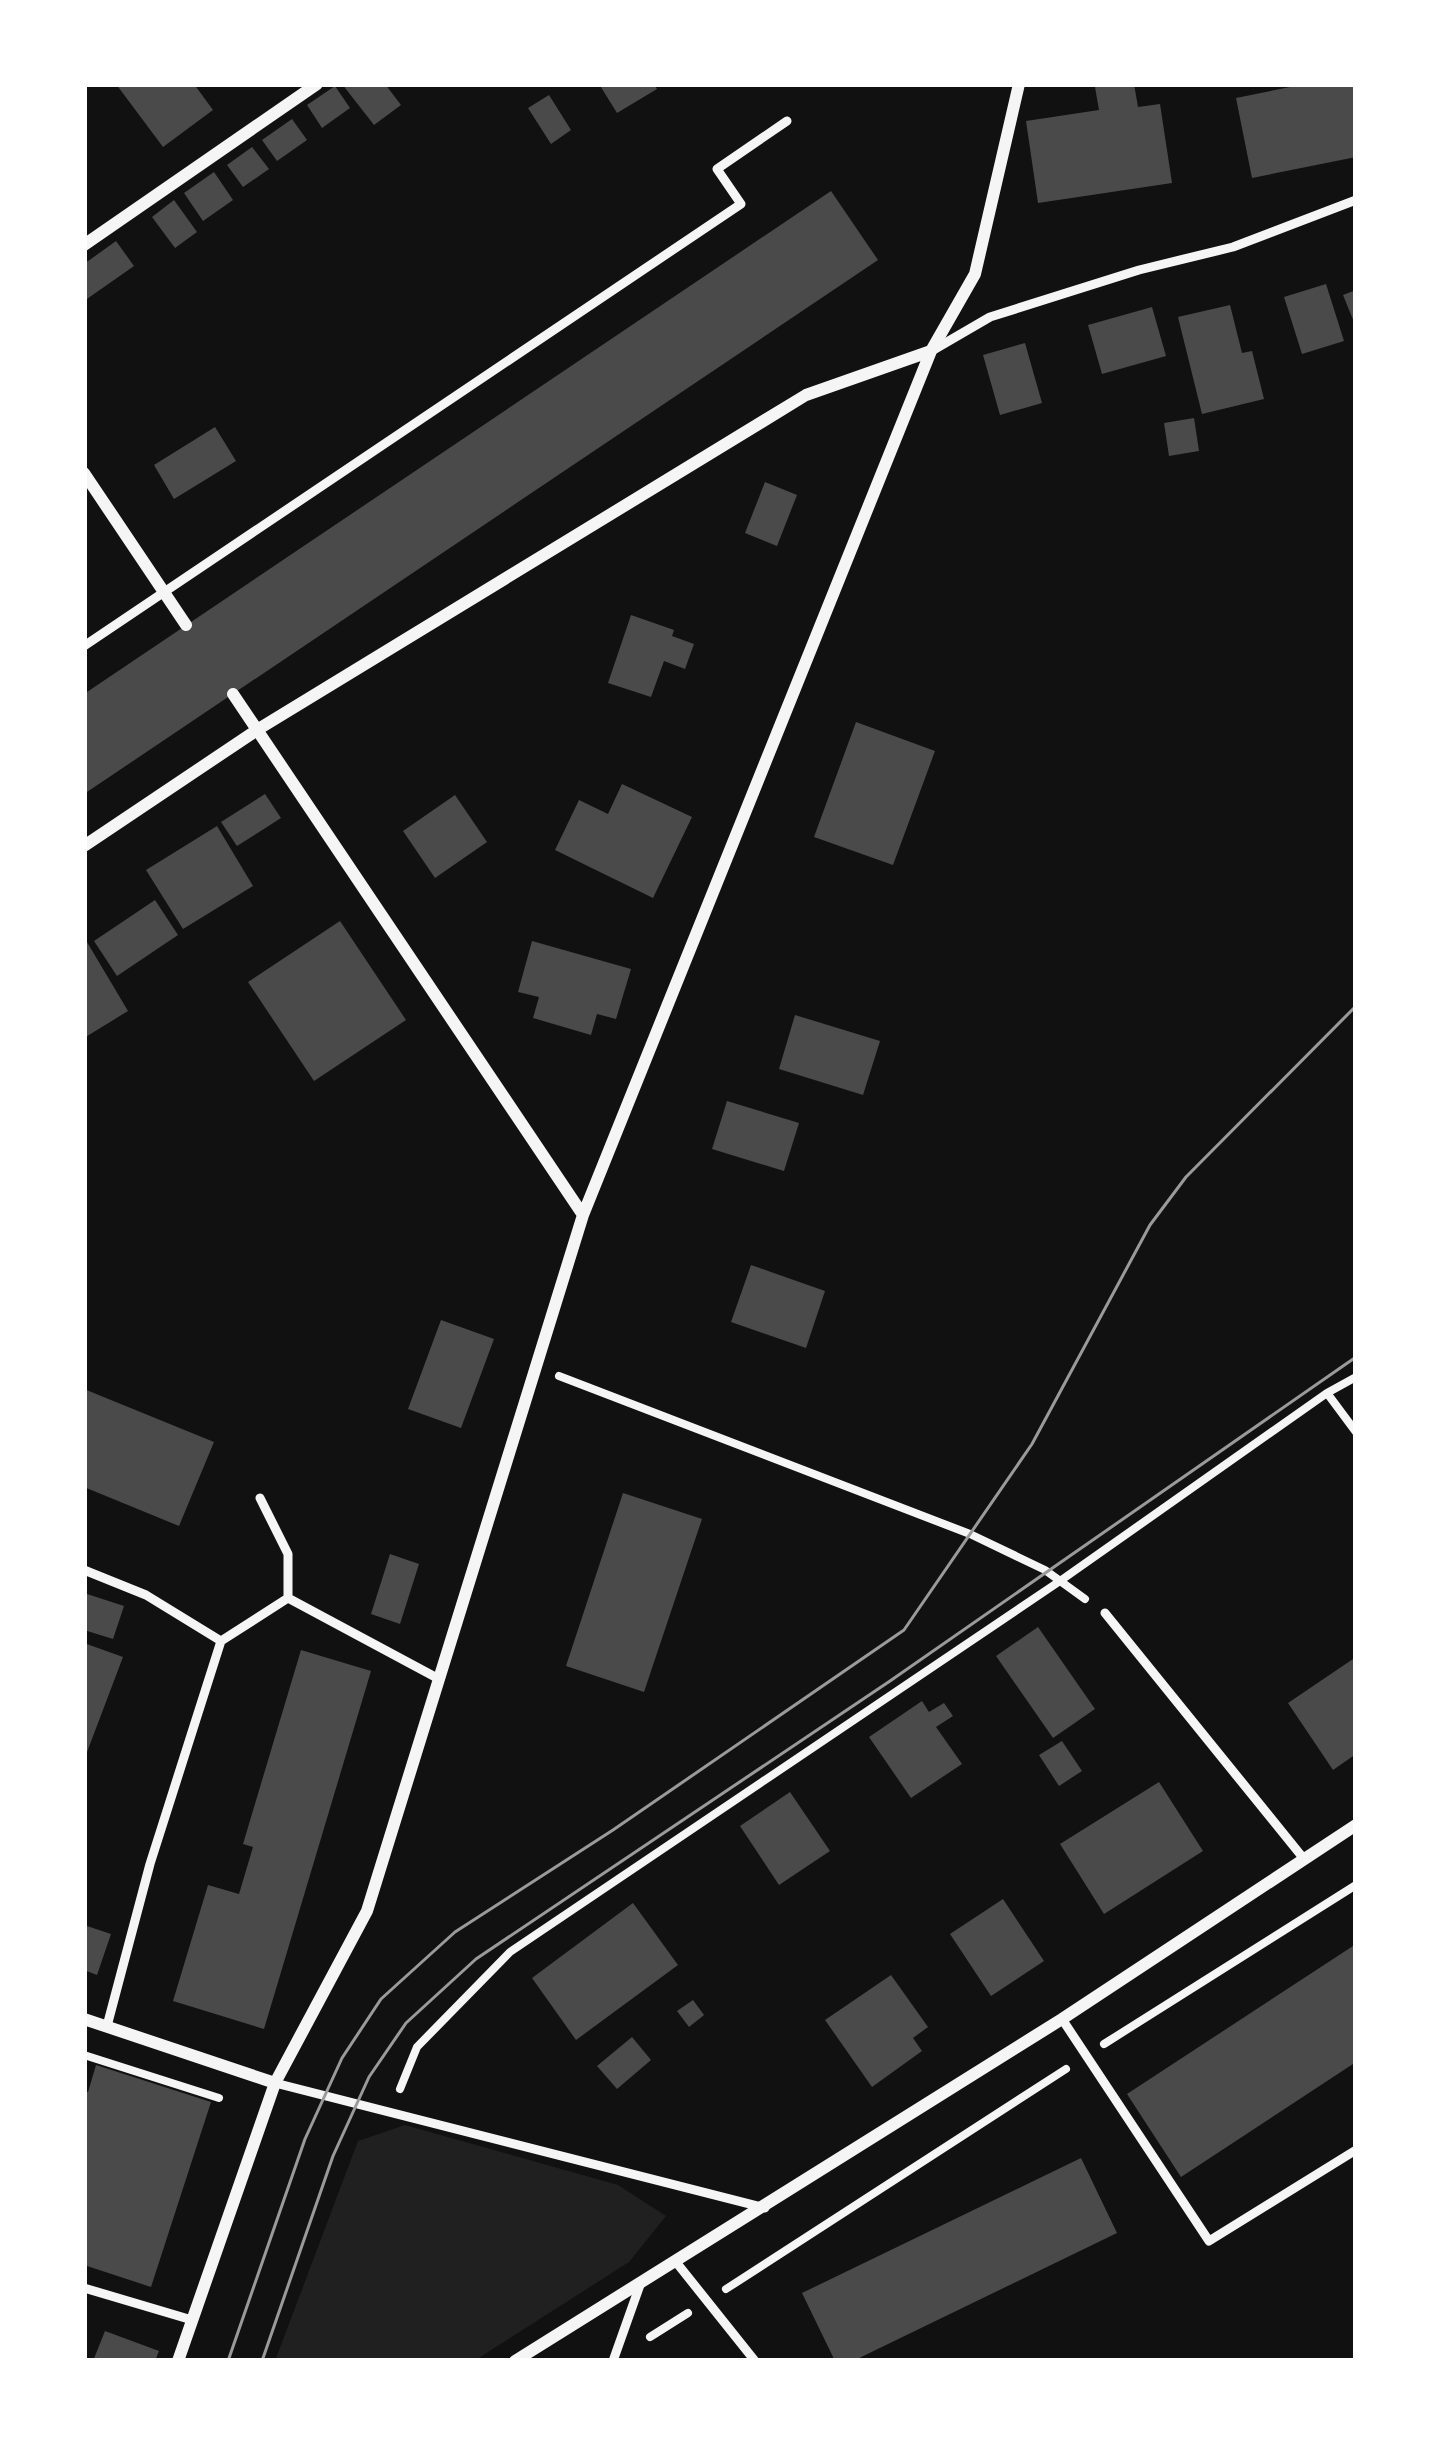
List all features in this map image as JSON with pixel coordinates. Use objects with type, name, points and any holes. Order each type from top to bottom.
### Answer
[{"type":"street","points":[[84,245],[317,84]]},
{"type":"street","points":[[178,2361],[275,2083],[367,1911],[583,1215],[931,351],[975,274],[1019,84]]},
{"type":"street","points":[[84,846],[257,730],[806,395],[931,351]]},
{"type":"street","points":[[84,473],[186,625]]},
{"type":"street","points":[[233,694],[583,1215]]},
{"type":"street","points":[[515,2361],[1062,2019],[1356,1825]]},
{"type":"street","points":[[84,2019],[275,2083]]},
{"type":"lane","points":[[84,646],[741,204],[716,169],[787,121]]},
{"type":"lane","points":[[931,351],[990,316],[1233,247],[1356,200]]},
{"type":"lane","points":[[260,1498],[288,1554],[288,1598]]},
{"type":"lane","points":[[84,1570],[146,1595],[221,1640]]},
{"type":"lane","points":[[288,1598],[439,1679]]},
{"type":"lane","points":[[106,2026],[149,1864],[221,1640],[288,1598]]},
{"type":"lane","points":[[1106,1613],[1304,1859]]},
{"type":"lane","points":[[1062,2019],[1209,2241],[1356,2150]]},
{"type":"lane","points":[[275,2083],[765,2208]]},
{"type":"lane","points":[[676,2262],[755,2361]]},
{"type":"lane","points":[[613,2360],[640,2285]]},
{"type":"lane","points":[[84,2288],[192,2320]]},
{"type":"path","points":[[536,1367],[970,1534],[1045,1570],[1106,1613]]},
{"type":"path","points":[[395,2101],[417,2047],[509,1952],[1356,1377]]},
{"type":"path","points":[[1328,1393],[1356,1432]]},
{"type":"path","points":[[613,2360],[1356,1885]]},
{"type":"path","points":[[84,2055],[228,2101]]},
{"type":"shaded area","points":[[405,2125],[618,2185],[666,2216],[629,2262],[474,2361],[275,2361],[358,2141]]},
{"type":"building","points":[[116,84],[194,84],[213,110],[163,147]]},
{"type":"building","points":[[342,84],[385,84],[401,105],[374,125]]},
{"type":"building","points":[[599,84],[654,84],[657,89],[617,113]]},
{"type":"building","points":[[1134,84],[1138,107],[1160,104],[1172,183],[1038,203],[1026,121],[1099,110],[1095,87]]},
{"type":"building","points":[[1305,84],[1356,84],[1356,157],[1252,178],[1236,98]]},
{"type":"building","points":[[335,86],[350,108],[322,128],[307,105]]},
{"type":"building","points":[[549,95],[571,130],[551,144],[528,108]]},
{"type":"building","points":[[292,119],[307,140],[277,161],[262,140]]},
{"type":"building","points":[[252,147],[269,169],[243,187],[227,165]]},
{"type":"building","points":[[214,172],[233,200],[203,221],[184,193]]},
{"type":"building","points":[[831,191],[878,260],[84,794],[84,694]]},
{"type":"building","points":[[174,200],[197,232],[175,248],[152,217]]},
{"type":"building","points":[[116,241],[134,266],[84,301],[84,264]]},
{"type":"building","points":[[1326,284],[1344,341],[1302,354],[1284,297]]},
{"type":"building","points":[[1356,290],[1356,327],[1343,295]]},
{"type":"building","points":[[1230,305],[1242,353],[1252,351],[1264,399],[1202,414],[1178,317]]},
{"type":"building","points":[[1152,307],[1166,356],[1102,374],[1088,325]]},
{"type":"building","points":[[1025,343],[1042,403],[1000,415],[983,355]]},
{"type":"building","points":[[1194,418],[1199,451],[1169,456],[1164,423]]},
{"type":"building","points":[[215,427],[236,461],[174,499],[154,465]]},
{"type":"building","points":[[765,482],[797,495],[777,546],[745,533]]},
{"type":"building","points":[[631,615],[674,630],[672,636],[694,644],[685,669],[664,661],[651,697],[608,683]]},
{"type":"building","points":[[856,722],[935,751],[893,865],[814,837]]},
{"type":"building","points":[[622,784],[692,817],[653,898],[555,850],[579,800],[608,814]]},
{"type":"building","points":[[265,794],[281,818],[237,846],[221,822]]},
{"type":"building","points":[[455,795],[487,842],[435,878],[403,831]]},
{"type":"building","points":[[217,826],[253,886],[183,929],[146,870]]},
{"type":"building","points":[[155,900],[178,935],[117,976],[94,941]]},
{"type":"building","points":[[340,921],[406,1020],[314,1081],[248,982]]},
{"type":"building","points":[[84,937],[128,1011],[84,1038]]},
{"type":"building","points":[[532,941],[631,969],[616,1019],[597,1014],[591,1035],[533,1018],[539,997],[518,992]]},
{"type":"building","points":[[795,1015],[880,1041],[863,1095],[779,1069]]},
{"type":"building","points":[[727,1101],[799,1123],[784,1171],[712,1149]]},
{"type":"building","points":[[751,1265],[825,1291],[806,1348],[731,1322]]},
{"type":"building","points":[[441,1320],[494,1339],[461,1428],[408,1409]]},
{"type":"building","points":[[84,1389],[214,1442],[179,1526],[84,1487]]},
{"type":"building","points":[[623,1493],[702,1519],[644,1692],[566,1666]]},
{"type":"building","points":[[390,1554],[419,1564],[400,1624],[371,1614]]},
{"type":"building","points":[[84,1593],[124,1606],[113,1639],[84,1630]]},
{"type":"building","points":[[1038,1627],[1095,1709],[1053,1738],[996,1656]]},
{"type":"building","points":[[84,1643],[123,1657],[84,1760]]},
{"type":"building","points":[[301,1650],[371,1671],[264,2029],[173,2001],[208,1885],[239,1894],[253,1847],[243,1844]]},
{"type":"building","points":[[1353,1659],[1356,1754],[1333,1770],[1288,1703]]},
{"type":"building","points":[[922,1701],[929,1712],[944,1703],[953,1716],[936,1727],[962,1764],[911,1798],[869,1737]]},
{"type":"building","points":[[1062,1741],[1082,1771],[1059,1786],[1039,1755]]},
{"type":"building","points":[[1159,1782],[1203,1851],[1104,1914],[1060,1844]]},
{"type":"building","points":[[790,1792],[830,1851],[779,1885],[740,1826]]},
{"type":"building","points":[[1003,1899],[1044,1961],[991,1996],[950,1934]]},
{"type":"building","points":[[633,1903],[678,1965],[576,2040],[532,1978]]},
{"type":"building","points":[[84,1925],[111,1934],[97,1975],[84,1970]]},
{"type":"building","points":[[1356,1944],[1356,2062],[1181,2177],[1127,2094]]},
{"type":"building","points":[[891,1975],[928,2027],[913,2038],[922,2051],[872,2087],[825,2020]]},
{"type":"building","points":[[693,2000],[704,2015],[689,2027],[677,2011]]},
{"type":"building","points":[[632,2037],[651,2060],[617,2089],[597,2066]]},
{"type":"building","points":[[96,2065],[211,2102],[151,2287],[84,2265],[84,2091],[88,2092]]},
{"type":"building","points":[[1081,2158],[1117,2233],[853,2361],[835,2361],[802,2293]]},
{"type":"building","points":[[105,2331],[159,2351],[155,2361],[93,2361]]},
{"type":"tram line","points":[[228,2361],[305,2139],[342,2058],[381,1999],[455,1932],[904,1630],[1032,1444],[1150,1225],[1186,1177],[1356,1006]]},
{"type":"tram line","points":[[262,2361],[333,2156],[369,2077],[406,2023],[476,1959],[890,1681],[1356,1357]]}]
